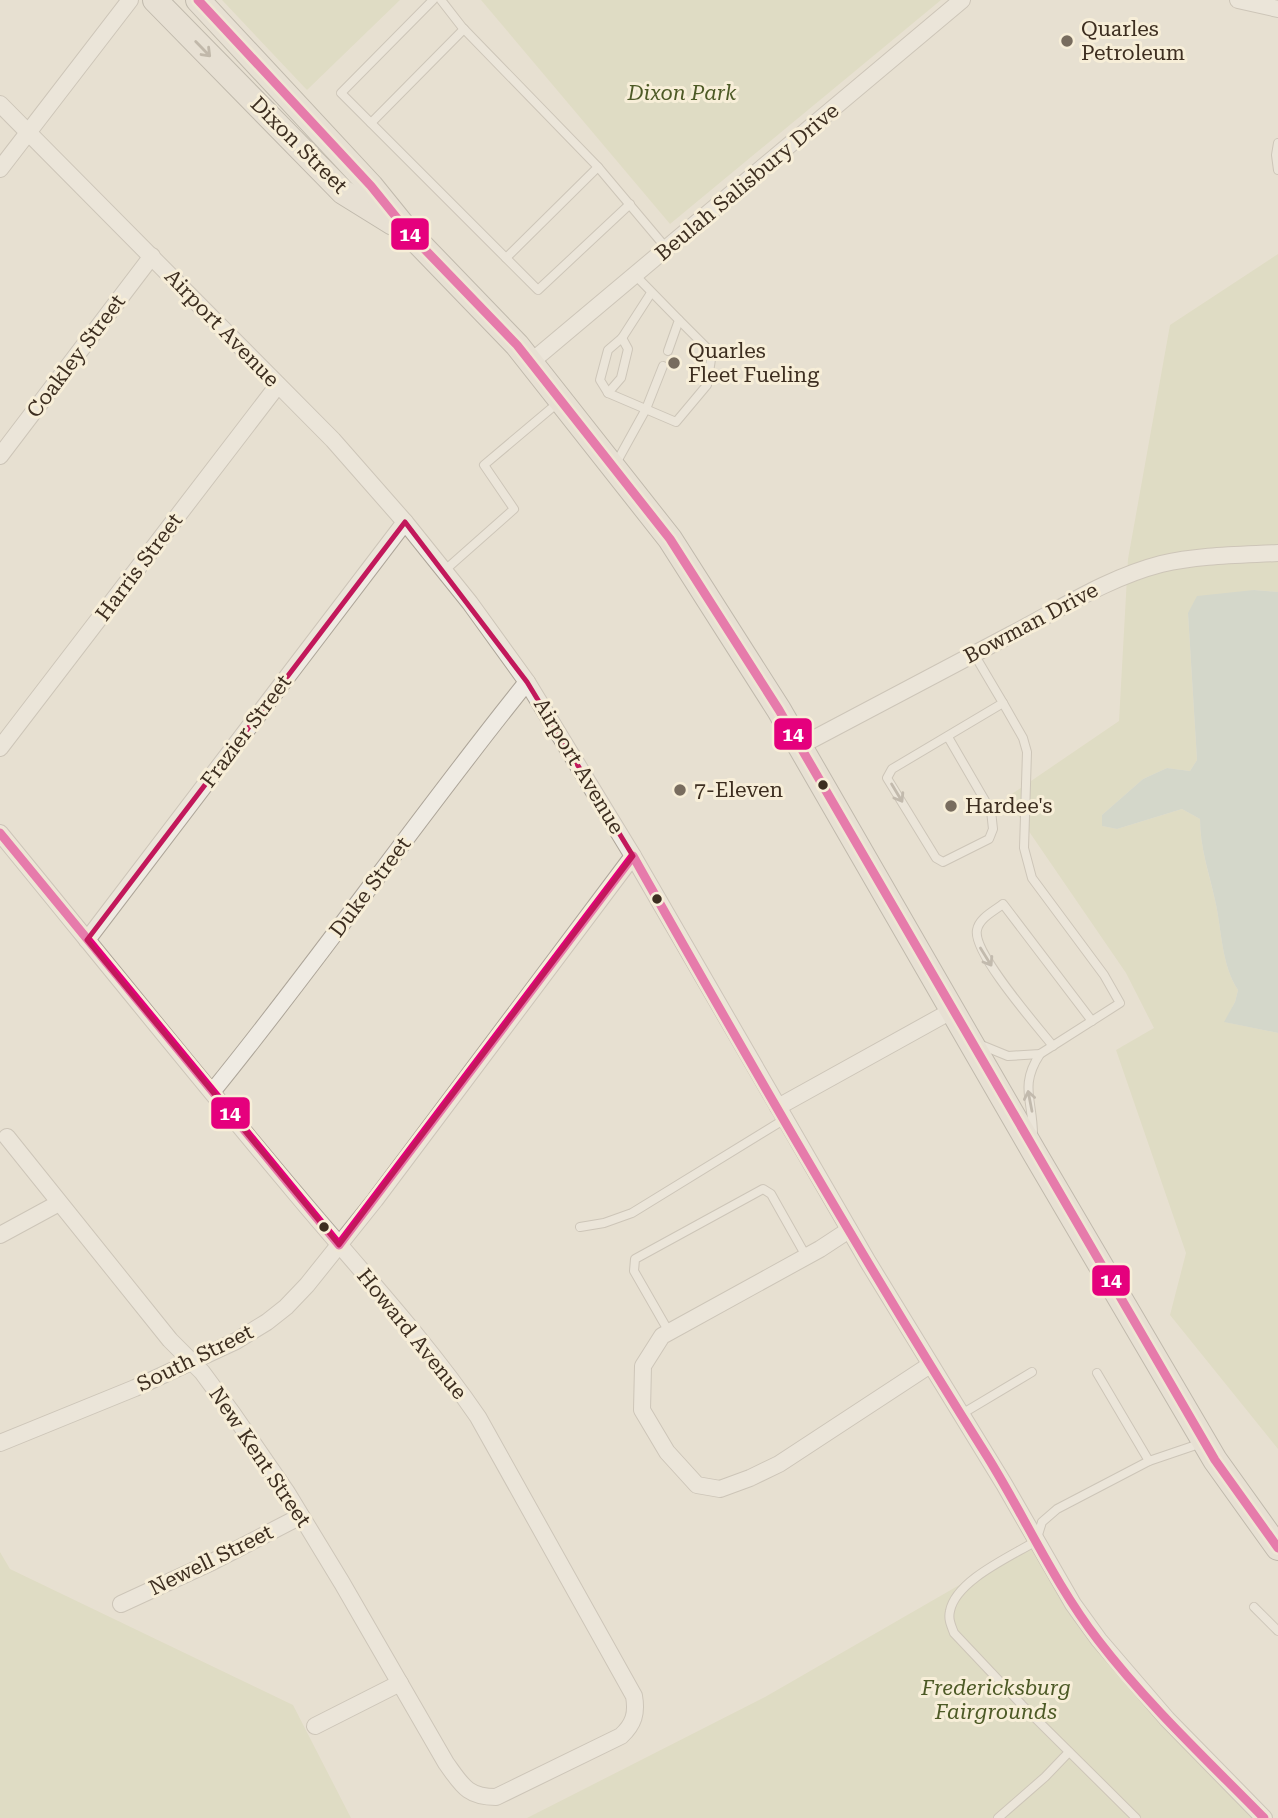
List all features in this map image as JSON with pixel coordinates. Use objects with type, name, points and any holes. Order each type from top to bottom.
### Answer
[{"type":"main road","name":"Dixon Street","points":[[155,0],[343,192],[408,233]]},
{"type":"main road","name":"Dixon Street","points":[[198,0],[371,186],[408,233]]},
{"type":"main road","points":[[408,233],[517,345],[614,467],[688,567],[800,746],[1205,1442],[1278,1548]]},
{"type":"street","points":[[0,169],[130,0]]},
{"type":"street","name":"Beulah Salisbury Drive","points":[[531,362],[962,0]]},
{"type":"street","points":[[1238,0],[1278,9]]},
{"type":"street","name":"Airport Avenue","points":[[0,104],[332,440],[444,570],[527,682],[634,856],[849,1230],[1004,1484],[1073,1604],[1099,1640],[1167,1719],[1264,1818]]},
{"type":"street","name":"Coakley Street","points":[[0,456],[152,256]]},
{"type":"street","name":"Harris Street","points":[[0,748],[278,385]]},
{"type":"street","name":"Frazier Street","points":[[87,940],[405,522]]},
{"type":"street","name":"Bowman Drive","points":[[800,746],[1088,591],[1121,576],[1163,564],[1198,558],[1278,553]]},
{"type":"street","name":"Duke Street","points":[[212,1092],[279,1009],[527,682]]},
{"type":"street","name":"Howard Avenue","points":[[0,834],[435,1358],[478,1417],[634,1696],[636,1707],[634,1718],[621,1736],[496,1797],[482,1797],[465,1788],[429,1733]]},
{"type":"street","name":"South Street","points":[[0,1443],[135,1388],[236,1341],[267,1322],[307,1285],[634,856]]},
{"type":"street","points":[[782,1113],[953,1010]]},
{"type":"street","name":"New Kent Street","points":[[7,1137],[170,1340],[192,1361],[233,1413],[301,1516],[429,1733]]},
{"type":"street","points":[[0,1235],[59,1203]]},
{"type":"street","points":[[849,1230],[662,1336],[643,1366],[642,1410],[667,1452],[697,1485],[720,1489],[779,1464],[930,1365]]},
{"type":"street","name":"Newell Street","points":[[121,1604],[212,1562],[301,1516]]},
{"type":"street","points":[[315,1726],[400,1683]]},
{"type":"lane","points":[[433,0],[341,93],[538,290],[629,204]]},
{"type":"lane","points":[[441,0],[464,29],[598,167],[667,249]]},
{"type":"lane","points":[[371,123],[464,29]]},
{"type":"lane","points":[[1278,144],[1278,170]]},
{"type":"lane","points":[[506,258],[598,167]]},
{"type":"lane","points":[[635,275],[712,353],[707,385],[676,422],[608,393],[600,380],[608,350],[622,338],[651,293]]},
{"type":"lane","points":[[668,351],[679,320]]},
{"type":"lane","points":[[608,393],[621,378],[626,359],[628,349],[622,338]]},
{"type":"lane","points":[[614,467],[646,409],[663,366]]},
{"type":"lane","points":[[444,570],[514,509],[484,466],[561,400]]},
{"type":"lane","points":[[974,654],[1023,738],[1027,752],[1024,848],[1032,878],[1104,975],[1120,1003],[1040,1054],[1031,1069],[1027,1082],[1033,1115],[1034,1152]]},
{"type":"lane","points":[[948,737],[991,811],[993,829],[989,839],[943,862],[936,858],[887,778],[892,769],[1003,703]]},
{"type":"lane","points":[[1053,1046],[998,977],[978,945],[976,933],[979,923],[1003,904],[1092,1021]]},
{"type":"lane","points":[[969,1039],[1008,1056],[1040,1054]]},
{"type":"lane","points":[[580,1227],[604,1223],[632,1213],[782,1113]]},
{"type":"lane","points":[[669,1332],[634,1271],[635,1259],[763,1189],[771,1194],[806,1256]]},
{"type":"lane","points":[[960,1415],[1032,1372]]},
{"type":"lane","points":[[1097,1373],[1149,1461]]},
{"type":"lane","points":[[1136,1818],[954,1633],[949,1621],[950,1610],[969,1583],[1036,1541],[1042,1522],[1056,1509],[1149,1461],[1205,1442]]},
{"type":"lane","points":[[1254,1607],[1278,1631]]},
{"type":"lane","points":[[998,1818],[1069,1752]]},
{"type":"highlighted area","points":[[405,522],[527,682],[633,856],[339,1245],[87,940]]},
{"type":"green space","points":[[222,0],[400,0],[307,90]]},
{"type":"green space","name":"Dixon Park","points":[[481,0],[941,0],[670,224]]},
{"type":"green space","points":[[1278,254],[1278,592],[1254,590],[1188,613],[1197,760],[1190,771],[1167,768],[1143,779],[1102,815],[1102,826],[1117,829],[1182,809],[1200,819],[1203,850],[1225,958],[1238,990],[1225,1022],[1278,1033],[1278,1449],[1170,1315],[1186,1253],[1116,1050],[1154,1028],[1126,973],[1006,798],[1119,721],[1128,559],[1170,325]]},
{"type":"green space","name":"Fredericksburg Fairgrounds","points":[[1036,1541],[1063,1589],[1264,1818],[527,1818],[765,1697]]},
{"type":"green space","points":[[0,1552],[10,1569],[293,1705],[351,1818],[0,1818]]},
{"type":"shaded area","points":[[1254,590],[1278,592],[1278,1033],[1224,1022],[1238,990],[1225,958],[1203,850],[1200,819],[1182,809],[1117,829],[1102,826],[1102,815],[1143,779],[1167,768],[1190,771],[1197,760],[1188,613],[1197,596]]},
{"type":"transit line","name":"14","points":[[198,0],[371,186],[409,233],[517,345],[670,539],[779,710],[1215,1460],[1278,1548]]},
{"type":"transit line","name":"14","points":[[0,833],[339,1245],[633,856],[806,1158],[1082,1618],[1117,1664],[1157,1709],[1264,1818]]},
{"type":"place","name":"Quarles Petroleum","points":[[1067,41]]},
{"type":"place","name":"Quarles Fleet Fueling","points":[[674,363]]},
{"type":"place","name":"7-Eleven","points":[[680,790]]},
{"type":"place","name":"Hardee's","points":[[951,806]]}]
